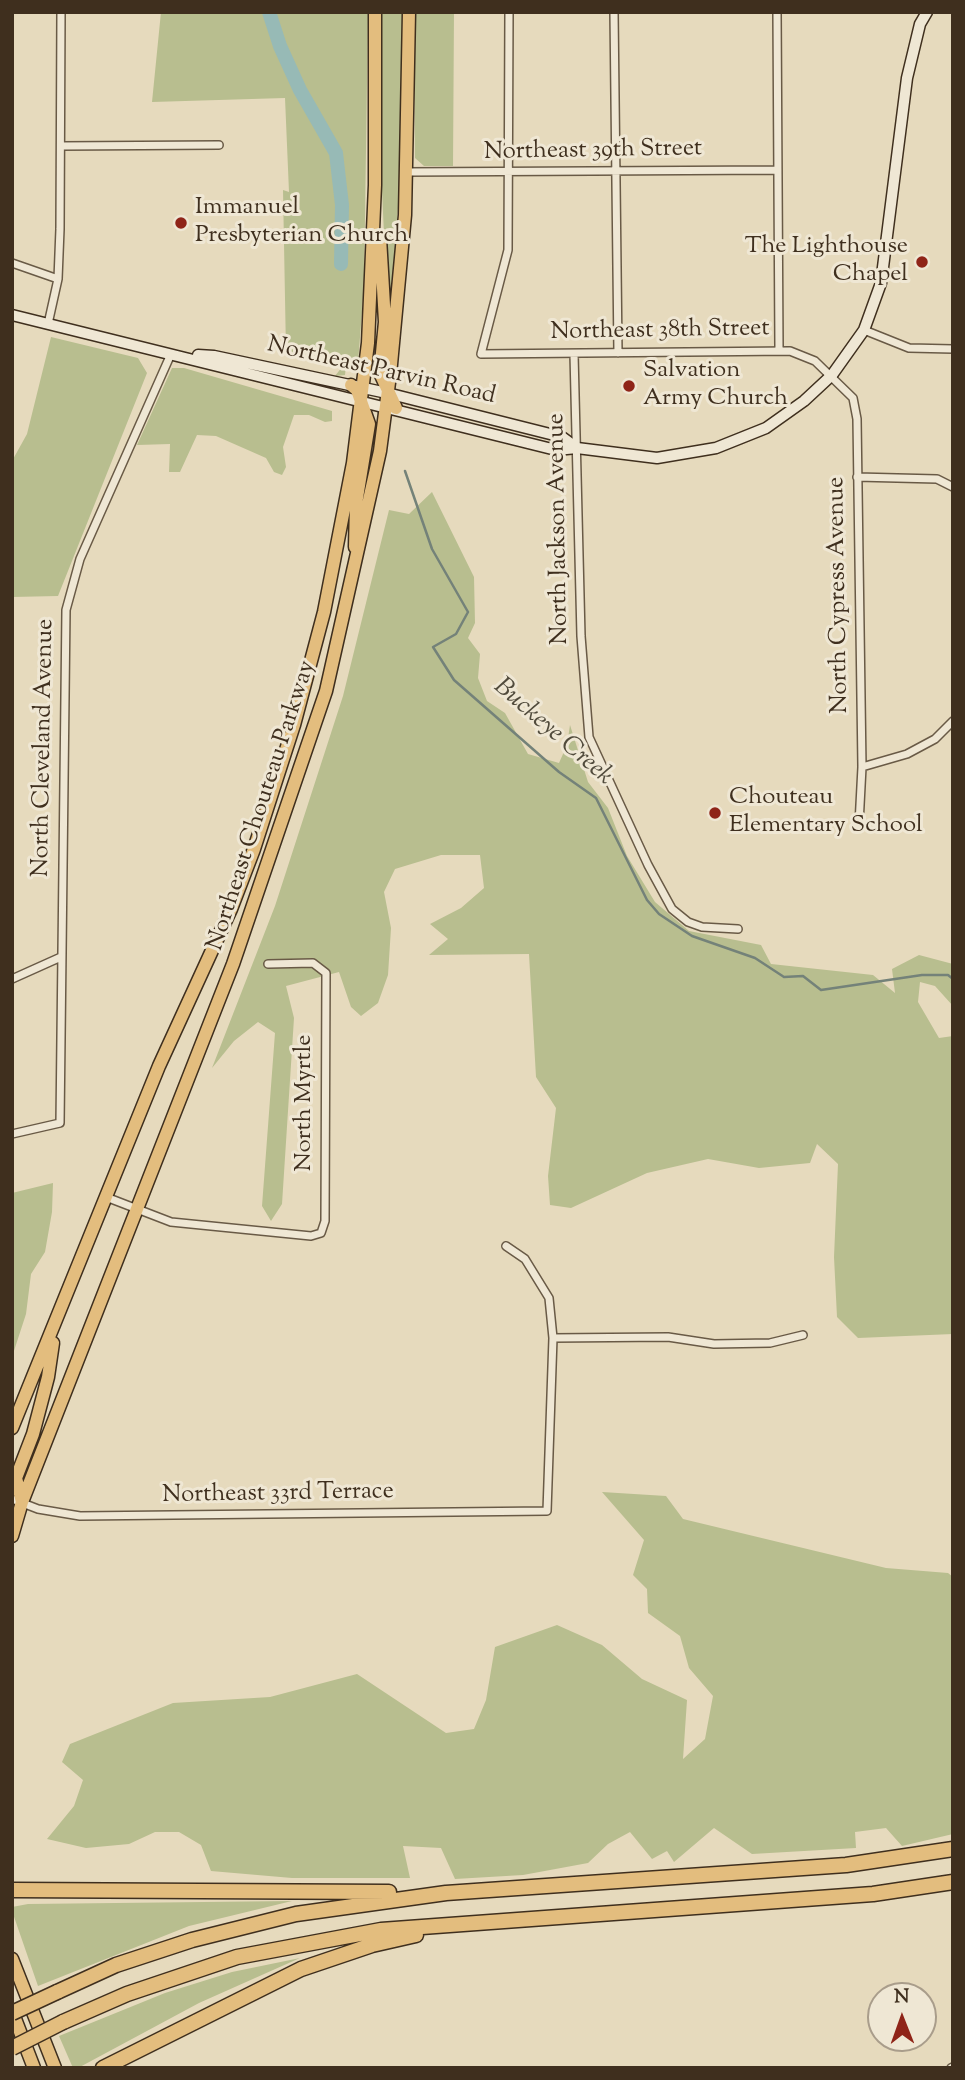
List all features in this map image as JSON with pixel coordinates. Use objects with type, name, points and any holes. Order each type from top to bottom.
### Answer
[{"type":"highway","points":[[12,2012],[116,1965],[296,1914],[446,1893],[846,1865],[953,1849]]},
{"type":"highway","points":[[12,2048],[127,1994],[237,1957],[381,1930],[873,1894],[953,1882]]},
{"type":"highway","points":[[12,1890],[446,1893]]},
{"type":"highway","points":[[103,2068],[301,1969],[372,1945],[454,1926]]},
{"type":"main road","name":"Northeast Chouteau Parkway","points":[[12,1428],[159,1066],[231,909],[278,775],[324,612],[353,463],[358,391],[368,343],[375,185],[375,12]]},
{"type":"main road","name":"Northeast Chouteau Parkway","points":[[12,1536],[17,1501],[137,1210],[228,976],[306,758],[326,691],[390,403],[407,172],[410,12]]},
{"type":"main road","name":"Northeast Parvin Road","points":[[171,354],[215,356],[358,391],[390,403],[556,450],[578,448],[657,458],[716,448],[766,428],[804,401],[832,375],[864,330],[881,283],[907,78],[920,24],[927,12]]},
{"type":"main road","points":[[375,185],[385,323],[380,373],[390,403]]},
{"type":"main road","name":"Northeast Parvin Road","points":[[12,315],[171,354],[358,391]]},
{"type":"main road","points":[[356,564],[356,504],[369,424],[358,391]]},
{"type":"main road","name":"Northeast Parvin Road","points":[[390,403],[562,437],[578,448]]},
{"type":"main road","points":[[17,1501],[16,1478],[33,1434],[48,1377],[55,1325]]},
{"type":"main road","points":[[12,1959],[55,2068]]},
{"type":"main road","points":[[12,2012],[34,2068]]},
{"type":"street","points":[[48,324],[58,279],[61,12]]},
{"type":"street","points":[[509,12],[509,172]]},
{"type":"street","points":[[614,12],[618,353]]},
{"type":"street","points":[[778,12],[779,349]]},
{"type":"street","points":[[61,146],[219,145]]},
{"type":"street","name":"Northeast 39th Street","points":[[407,172],[778,170]]},
{"type":"street","name":"Northeast 38th Street","points":[[509,172],[508,250],[481,354],[779,349],[808,356],[832,375]]},
{"type":"street","points":[[12,262],[58,279]]},
{"type":"street","points":[[864,330],[909,348],[953,349]]},
{"type":"street","name":"North Cleveland Avenue","points":[[12,1134],[60,1122],[66,610],[80,559],[171,354]]},
{"type":"street","name":"North Jackson Avenue","points":[[574,354],[585,702],[589,737],[648,865],[672,909],[688,922],[702,927],[738,929]]},
{"type":"street","name":"North Cypress Avenue","points":[[832,375],[848,390],[856,407],[862,767],[859,824]]},
{"type":"street","points":[[857,477],[937,479],[953,487]]},
{"type":"street","points":[[862,767],[907,754],[934,738],[953,722]]},
{"type":"street","points":[[12,979],[61,957]]},
{"type":"street","name":"North Myrtle","points":[[137,1210],[171,1222],[311,1236],[321,1233],[325,1221],[326,973],[313,963],[268,964]]},
{"type":"street","points":[[107,1197],[137,1210]]},
{"type":"street","points":[[506,1246],[525,1259],[539,1277],[549,1298],[553,1338],[668,1337],[714,1345],[770,1343],[803,1335]]},
{"type":"street","name":"Northeast 33rd Terrace","points":[[17,1501],[38,1509],[80,1516],[547,1510],[553,1338]]},
{"type":"green space","points":[[161,12],[368,12],[364,287],[358,362],[355,368],[346,366],[345,375],[335,376],[342,367],[338,356],[286,352],[283,190],[289,192],[285,98],[152,102]]},
{"type":"green space","points":[[380,12],[402,12],[402,150],[388,322],[381,169]]},
{"type":"green space","points":[[414,12],[454,12],[453,166],[424,166],[415,158]]},
{"type":"green space","points":[[51,337],[138,358],[147,373],[58,596],[12,597],[12,461],[27,434]]},
{"type":"green space","points":[[172,368],[184,368],[332,411],[332,421],[325,422],[309,415],[294,415],[283,447],[286,467],[282,475],[274,472],[266,458],[216,436],[197,435],[180,472],[169,472],[170,444],[137,445]]},
{"type":"green space","points":[[432,492],[474,577],[475,623],[468,638],[480,654],[478,678],[487,701],[505,713],[528,754],[559,763],[567,745],[570,725],[588,782],[608,808],[627,856],[655,902],[689,931],[761,945],[771,964],[873,975],[895,993],[892,969],[919,955],[953,964],[953,1006],[935,986],[920,982],[918,1002],[939,1038],[953,1036],[953,1334],[858,1338],[837,1317],[834,1257],[838,1164],[817,1144],[810,1163],[759,1168],[708,1159],[647,1173],[571,1208],[550,1205],[548,1176],[556,1108],[536,1077],[529,954],[429,955],[448,939],[430,924],[461,908],[484,888],[480,855],[441,855],[395,869],[384,892],[391,928],[388,975],[378,1003],[361,1016],[351,1007],[339,972],[286,986],[294,1018],[282,1204],[271,1221],[262,1206],[275,1033],[258,1022],[234,1041],[212,1068],[275,906],[343,696],[389,510],[409,514]]},
{"type":"green space","points":[[53,1183],[52,1212],[45,1252],[31,1274],[26,1314],[12,1357],[12,1193]]},
{"type":"green space","points":[[602,1492],[666,1496],[683,1519],[886,1568],[948,1573],[953,1577],[953,1834],[902,1846],[886,1828],[855,1832],[856,1848],[752,1854],[714,1828],[674,1862],[667,1851],[652,1859],[630,1832],[608,1844],[588,1863],[523,1875],[455,1879],[441,1848],[403,1846],[410,1878],[292,1878],[211,1871],[201,1845],[179,1832],[155,1832],[129,1844],[86,1848],[47,1839],[74,1806],[83,1780],[62,1762],[70,1744],[173,1703],[270,1697],[357,1674],[446,1733],[474,1729],[486,1700],[495,1647],[557,1625],[602,1645],[642,1679],[687,1700],[683,1759],[705,1739],[713,1696],[689,1668],[680,1636],[648,1613],[647,1589],[633,1575],[644,1540]]},
{"type":"green space","points":[[292,1901],[189,1926],[38,1986],[12,1911],[12,1907],[28,1904]]},
{"type":"green space","points":[[300,1958],[199,2003],[78,2068],[73,2068],[59,2036],[165,1993],[232,1972]]},
{"type":"waterway","name":"Buckeye Creek","points":[[269,12],[280,46],[300,90],[336,153],[342,205],[341,264]]},
{"type":"waterway","name":"Buckeye Creek","points":[[405,471],[432,549],[468,612],[456,634],[433,647],[454,680],[559,772],[596,798],[647,900],[659,914],[692,936],[755,958],[784,977],[803,976],[821,990],[922,975],[948,975],[953,979]]},
{"type":"place","name":"Immanuel Presbyterian Church","points":[[181,223]]},
{"type":"place","name":"The Lighthouse Chapel","points":[[922,262]]},
{"type":"place","name":"Salvation Army Church","points":[[629,386]]},
{"type":"place","name":"Chouteau Elementary School","points":[[715,813]]}]
